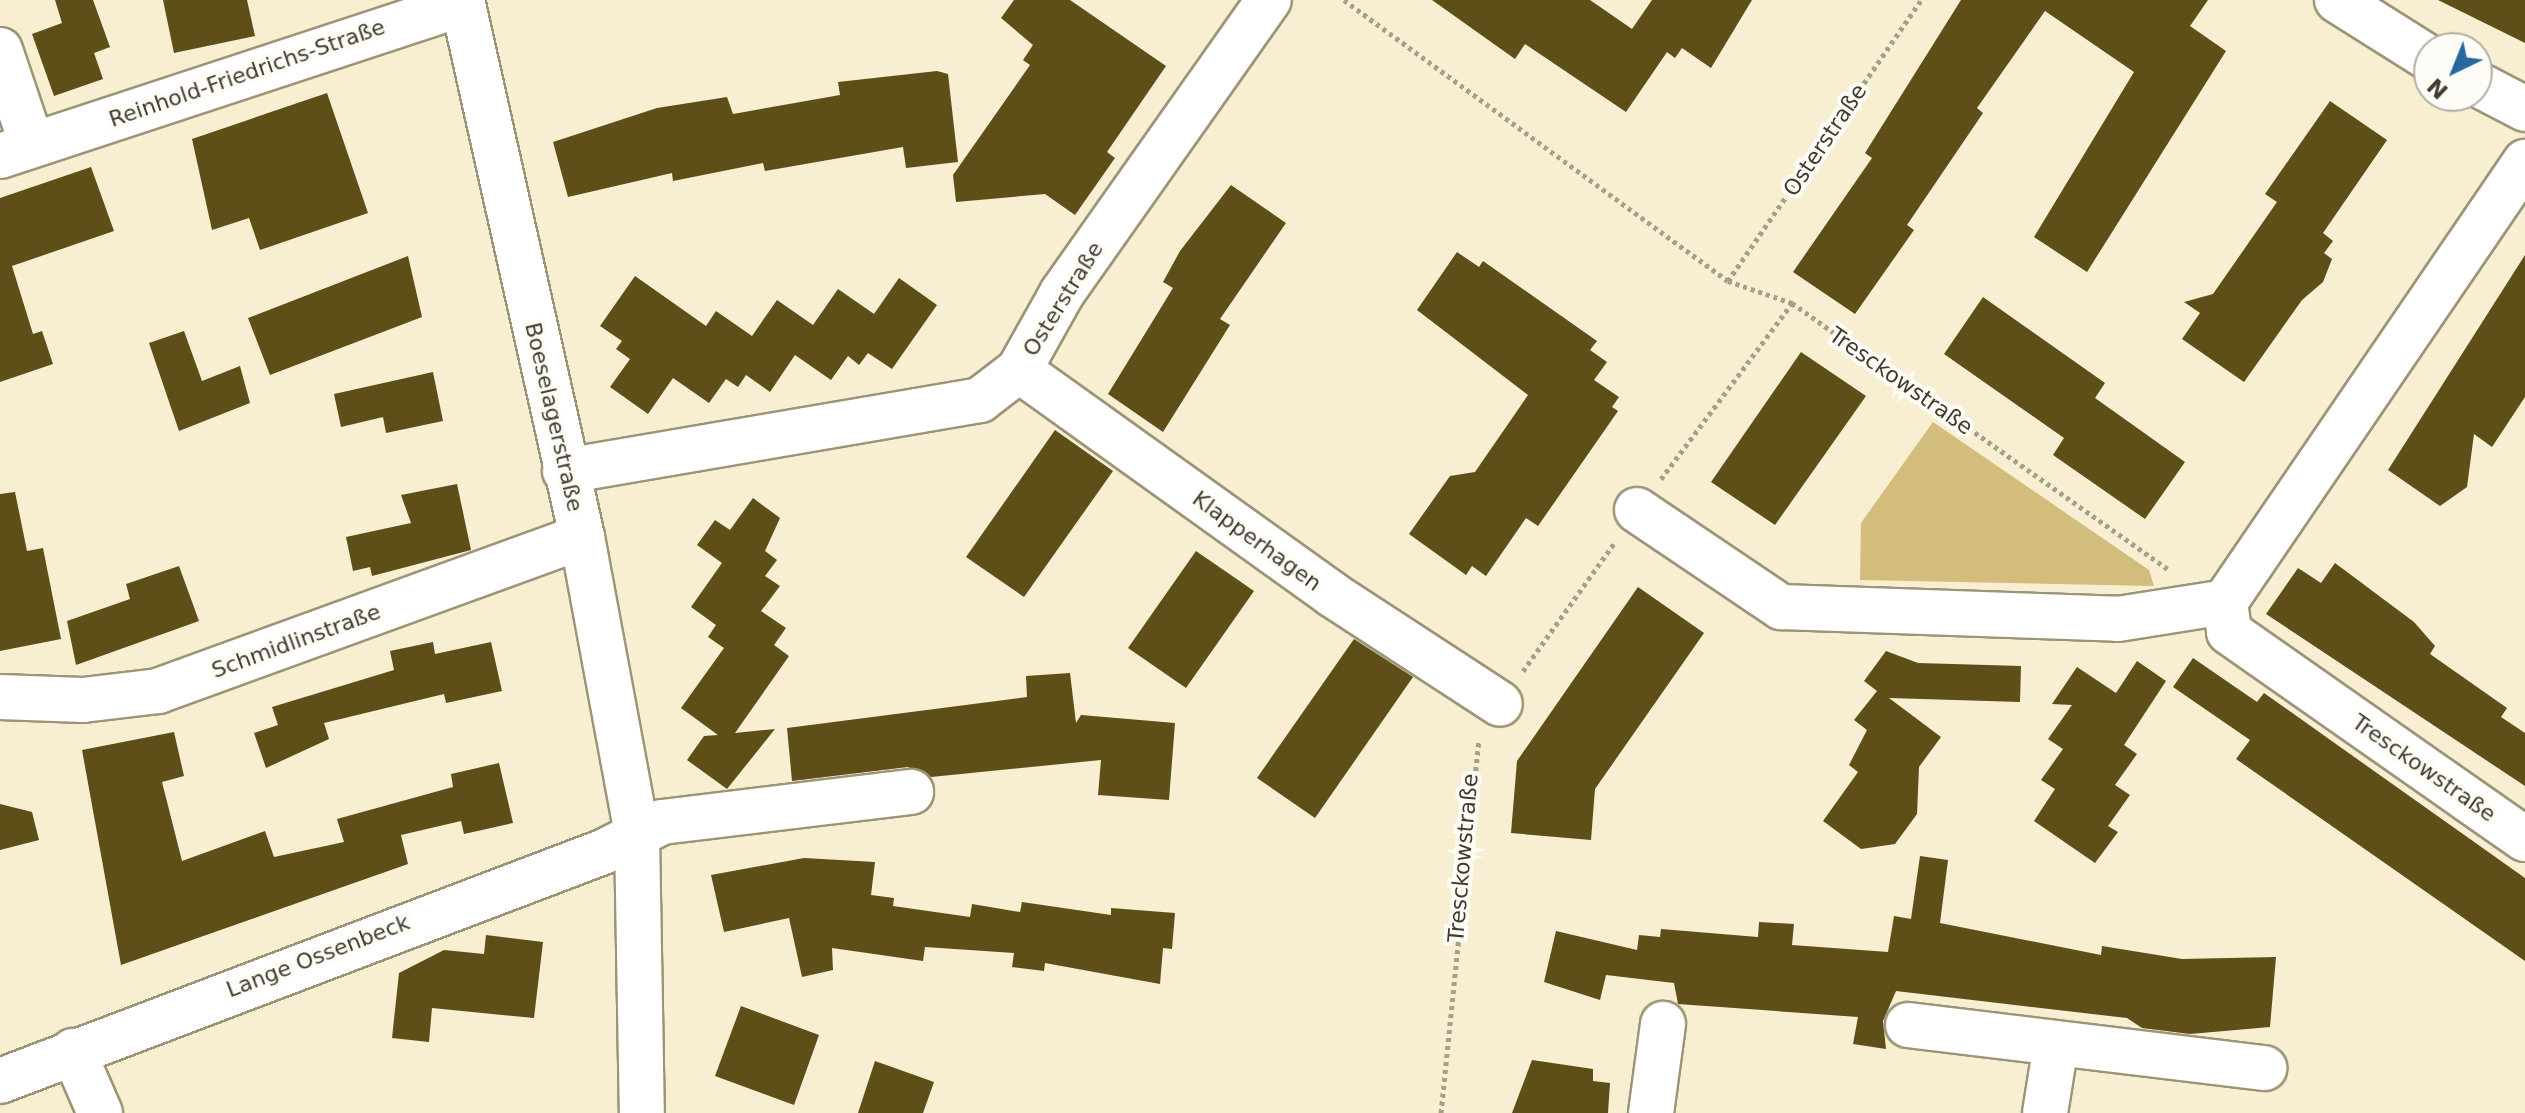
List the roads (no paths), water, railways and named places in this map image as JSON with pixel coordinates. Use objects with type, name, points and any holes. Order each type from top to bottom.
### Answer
[{"type":"street","name":"Osterstraße","points":[[565,471],[908,410],[953,410],[980,400],[1019,370],[1062,293],[1269,0]]},
{"type":"street","points":[[2337,0],[2413,48]]},
{"type":"street","name":"Reinhold-Friedrichs-Straße","points":[[0,50],[16,150],[462,2]]},
{"type":"street","name":"Boeselagerstraße","points":[[462,2],[582,537],[637,835],[642,1113]]},
{"type":"street","points":[[2493,92],[2525,109]]},
{"type":"street","points":[[1637,510],[1781,607],[2118,619],[2225,602],[2525,162]]},
{"type":"street","name":"Klapperhagen","points":[[1019,370],[1333,595],[1500,704]]},
{"type":"street","name":"Schmidlinstraße","points":[[0,697],[83,700],[158,691],[582,537]]},
{"type":"street","name":"Tresckowstraße","points":[[2225,602],[2229,632],[2525,839]]},
{"type":"street","points":[[637,835],[662,822],[911,792]]},
{"type":"street","name":"Lange Ossenbeck","points":[[0,1081],[637,835]]},
{"type":"street","points":[[1651,1113],[1663,1024]]},
{"type":"street","points":[[1908,1025],[2264,1068]]},
{"type":"street","points":[[2045,1113],[2056,1044]]},
{"type":"street","points":[[73,1051],[100,1113]]}]
